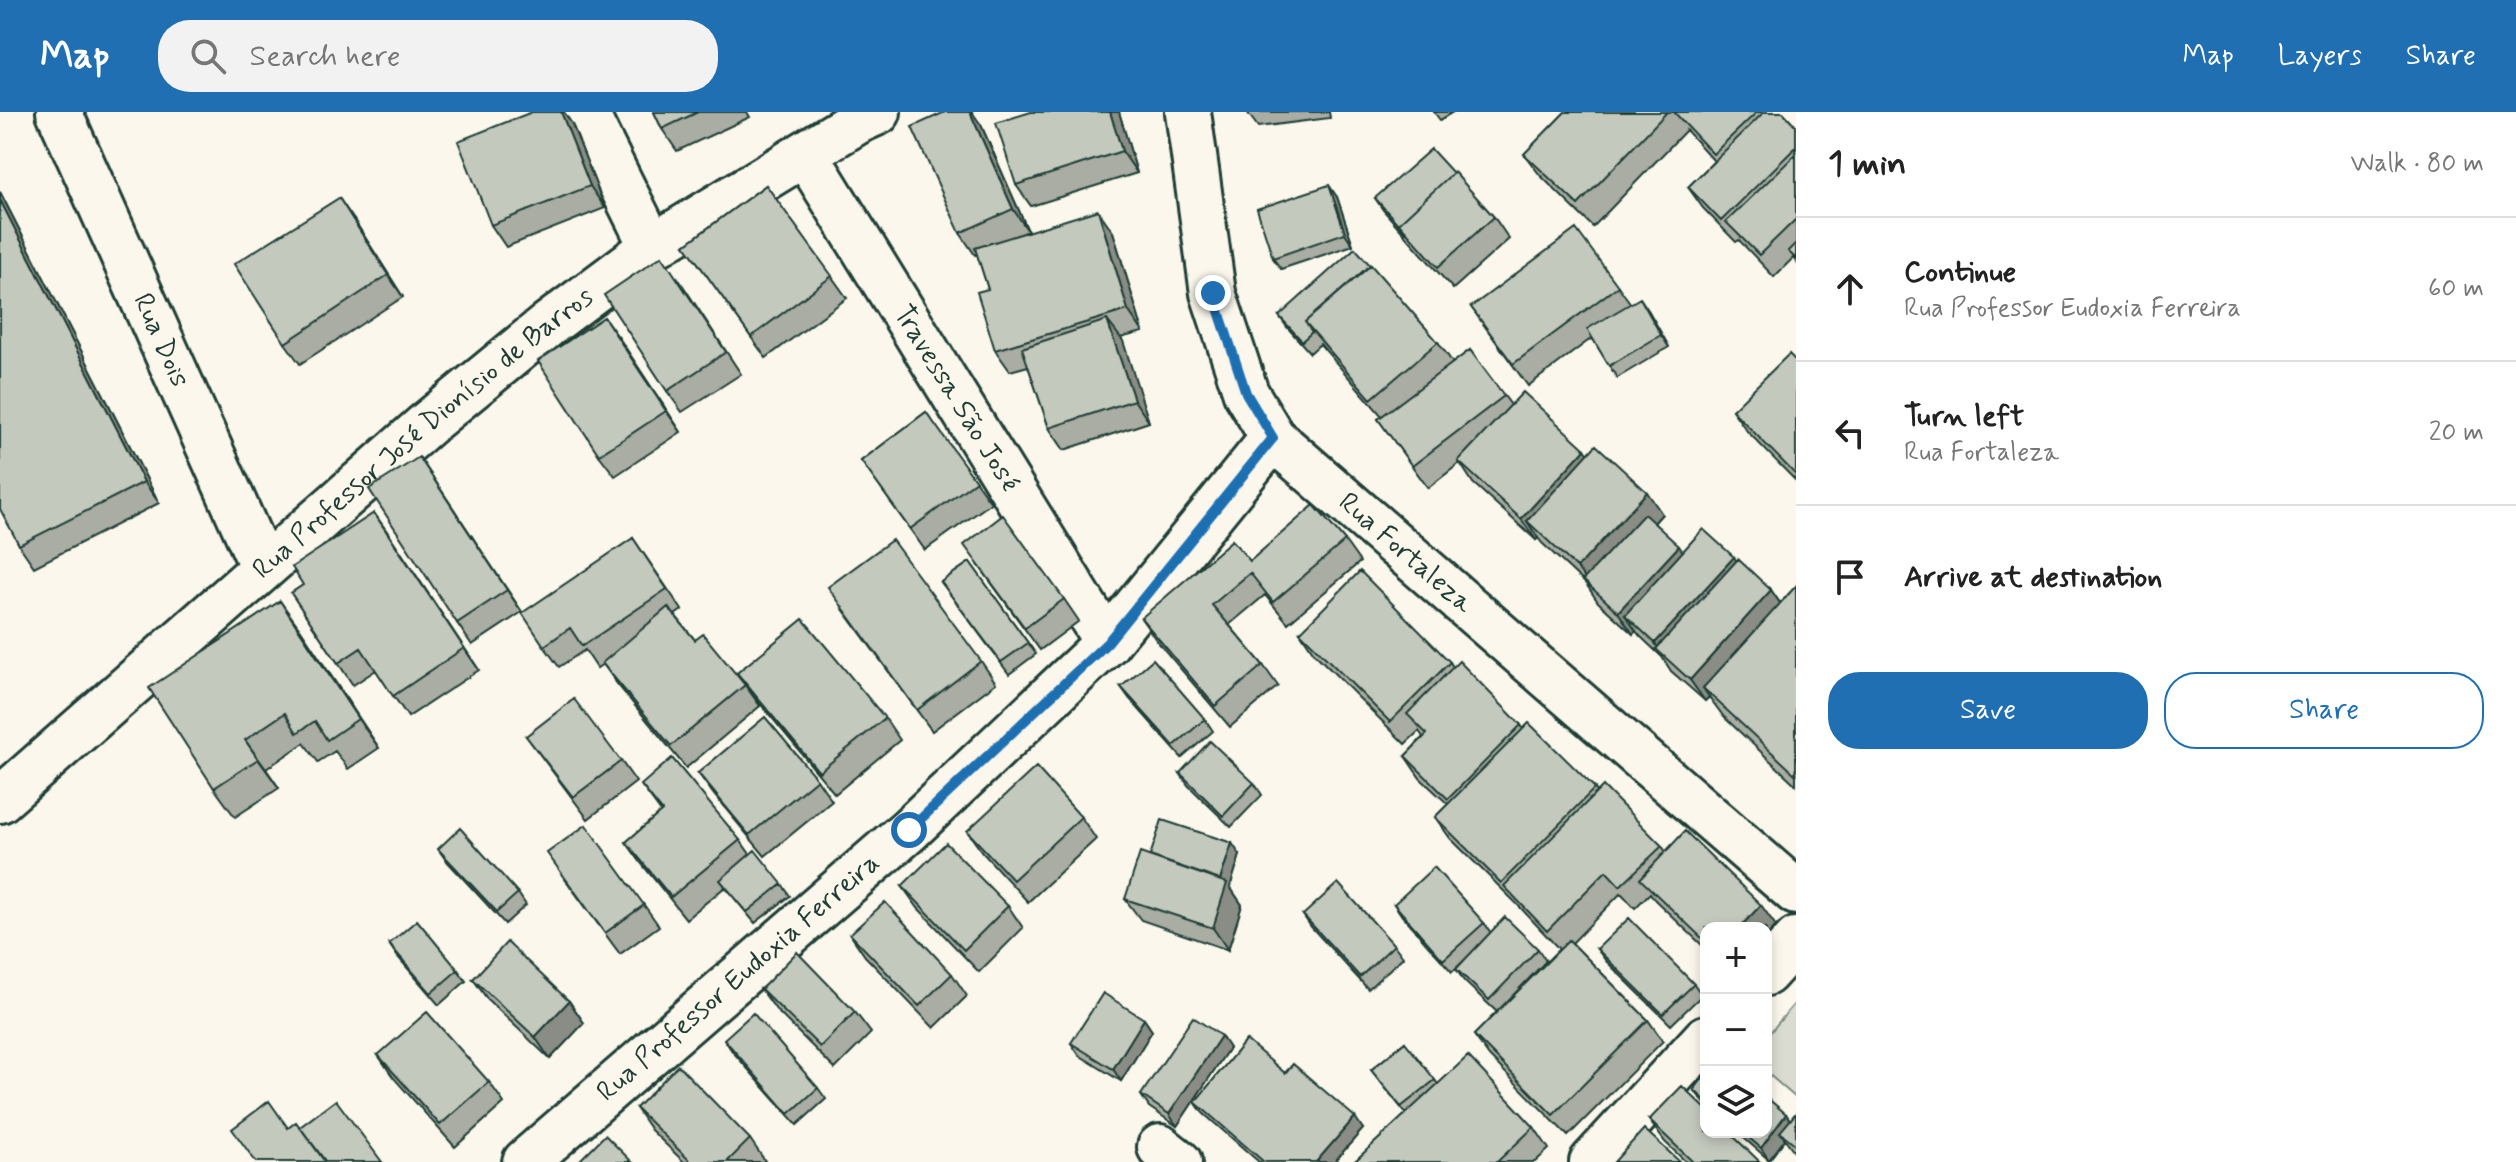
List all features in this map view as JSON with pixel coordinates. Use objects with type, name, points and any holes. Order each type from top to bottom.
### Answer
[{"type":"street","name":"Rua Dois","points":[[59,112],[263,568]]},
{"type":"street","points":[[585,112],[652,247]]},
{"type":"street","name":"Rua Professor José Dionísio de Barros","points":[[0,800],[450,404],[549,324],[652,247],[858,121],[878,112]]},
{"type":"street","name":"Rua Fortaleza","points":[[1188,112],[1213,293],[1246,393],[1273,438],[1796,892]]},
{"type":"street","name":"Travessa São José","points":[[806,155],[1107,643]]},
{"type":"street","name":"Rua Professor Eudoxia Ferreira","points":[[525,1162],[909,830],[1107,643],[1273,438]]},
{"type":"street","points":[[1772,966],[1796,940]]},
{"type":"street","points":[[1592,1162],[1700,1045]]},
{"type":"shaded area","points":[[1796,1002],[1796,1098],[1772,1077],[1772,1030]]},
{"type":"building","points":[[532,112],[561,112],[590,186],[491,225],[458,141]]},
{"type":"building","points":[[654,112],[698,112],[662,129]]},
{"type":"building","points":[[945,112],[970,112],[1013,209],[960,233],[912,127]]},
{"type":"building","points":[[1031,112],[1110,112],[1122,151],[1016,185],[996,123]]},
{"type":"building","points":[[1565,112],[1667,112],[1578,205],[1524,154]]},
{"type":"building","points":[[1674,112],[1757,112],[1713,154]]},
{"type":"building","points":[[1764,112],[1783,112],[1796,126],[1796,147],[1721,221],[1688,187]]},
{"type":"building","points":[[1431,149],[1453,173],[1399,223],[1406,233],[1375,198]]},
{"type":"building","points":[[1796,154],[1796,219],[1759,255],[1726,222]]},
{"type":"building","points":[[1454,172],[1494,217],[1438,267],[1399,223]]},
{"type":"building","points":[[766,185],[832,276],[751,337],[685,245]]},
{"type":"building","points":[[1329,185],[1345,233],[1273,258],[1257,209]]},
{"type":"building","points":[[339,198],[388,275],[285,343],[234,264]]},
{"type":"building","points":[[0,200],[144,482],[19,545],[0,509]]},
{"type":"building","points":[[1098,210],[1128,310],[995,350],[977,292],[988,289],[975,248]]},
{"type":"building","points":[[1576,229],[1618,286],[1513,364],[1471,307]]},
{"type":"building","points":[[1796,243],[1796,259],[1788,251]]},
{"type":"building","points":[[1355,248],[1370,265],[1305,322],[1312,332],[1302,341],[1279,316]]},
{"type":"building","points":[[662,256],[726,352],[667,391],[604,295]]},
{"type":"building","points":[[1371,265],[1438,342],[1371,399],[1305,322]]},
{"type":"building","points":[[1640,298],[1661,335],[1609,366],[1587,329]]},
{"type":"building","points":[[604,317],[666,411],[599,455],[538,361]]},
{"type":"building","points":[[1107,320],[1134,400],[1049,428],[1022,348]]},
{"type":"building","points":[[1470,350],[1504,396],[1412,466],[1378,419]]},
{"type":"building","points":[[1789,354],[1796,361],[1796,475],[1732,410]]},
{"type":"building","points":[[1523,392],[1585,449],[1521,519],[1458,461]]},
{"type":"building","points":[[926,412],[976,481],[910,529],[861,461]]},
{"type":"building","points":[[1596,445],[1647,492],[1577,568],[1527,521]]},
{"type":"building","points":[[419,457],[507,590],[457,623],[369,489]]},
{"type":"building","points":[[1314,505],[1345,541],[1273,602],[1250,573],[1212,605],[1263,665],[1215,706],[1141,618],[1232,540],[1250,561]]},
{"type":"building","points":[[374,513],[464,648],[393,696],[361,648],[338,663],[291,593],[303,585],[292,567]]},
{"type":"building","points":[[1644,514],[1679,546],[1618,612],[1583,580]]},
{"type":"building","points":[[1003,515],[1064,599],[1025,628],[964,545]]},
{"type":"building","points":[[1703,529],[1734,557],[1655,643],[1625,615]]},
{"type":"building","points":[[633,538],[667,589],[582,646],[570,628],[544,646],[522,613]]},
{"type":"building","points":[[892,540],[981,661],[917,710],[828,587]]},
{"type":"building","points":[[1738,559],[1771,590],[1690,680],[1656,649]]},
{"type":"building","points":[[970,562],[1028,643],[1001,662],[941,582]]},
{"type":"building","points":[[1360,571],[1450,662],[1390,722],[1300,632]]},
{"type":"building","points":[[1796,586],[1796,775],[1703,688]]},
{"type":"building","points":[[280,601],[358,719],[327,740],[315,721],[297,733],[285,713],[245,740],[258,759],[214,788],[149,688]]},
{"type":"building","points":[[668,607],[695,640],[703,634],[745,685],[671,746],[602,663]]},
{"type":"building","points":[[803,619],[885,718],[819,772],[737,673]]},
{"type":"building","points":[[1153,659],[1205,719],[1174,746],[1121,687]]},
{"type":"building","points":[[1459,661],[1521,725],[1448,799],[1405,756],[1427,734],[1407,714]]},
{"type":"building","points":[[574,699],[621,761],[573,797],[526,736]]},
{"type":"building","points":[[765,717],[817,779],[749,835],[698,773]]},
{"type":"building","points":[[1529,723],[1595,788],[1501,883],[1435,817]]},
{"type":"building","points":[[1210,741],[1254,783],[1223,816],[1180,773]]},
{"type":"building","points":[[672,758],[740,840],[671,897],[626,842],[662,811],[641,785]]},
{"type":"building","points":[[1036,767],[1081,817],[1013,880],[967,831]]},
{"type":"building","points":[[1603,786],[1662,846],[1620,886],[1606,871],[1547,931],[1504,886]]},
{"type":"building","points":[[1162,820],[1232,843],[1220,880],[1150,856]]},
{"type":"building","points":[[586,825],[644,905],[605,933],[547,853]]},
{"type":"building","points":[[460,828],[518,893],[497,912],[438,849]]},
{"type":"building","points":[[1685,831],[1761,905],[1745,922],[1700,922],[1700,936],[1640,879]]},
{"type":"building","points":[[946,843],[1008,906],[964,950],[902,886]]},
{"type":"building","points":[[755,850],[782,884],[747,912],[720,880]]},
{"type":"building","points":[[1140,853],[1227,883],[1213,928],[1125,899]]},
{"type":"building","points":[[1434,867],[1484,923],[1443,960],[1394,904]]},
{"type":"building","points":[[1338,883],[1394,945],[1360,977],[1303,915]]},
{"type":"building","points":[[885,902],[952,974],[919,1006],[850,934]]},
{"type":"building","points":[[1505,917],[1538,949],[1489,1000],[1456,969]]},
{"type":"building","points":[[1629,918],[1694,984],[1663,1014],[1597,949]]},
{"type":"building","points":[[417,920],[458,970],[431,993],[389,944]]},
{"type":"building","points":[[1569,940],[1648,1020],[1553,1115],[1474,1035]]},
{"type":"building","points":[[507,942],[569,1001],[535,1037],[473,979]]},
{"type":"building","points":[[797,952],[855,1012],[820,1047],[761,989]]},
{"type":"building","points":[[1103,993],[1144,1019],[1113,1069],[1071,1043]]},
{"type":"building","points":[[427,1012],[489,1082],[440,1125],[378,1055]]},
{"type":"building","points":[[753,1013],[818,1088],[789,1114],[724,1039]]},
{"type":"building","points":[[1193,1017],[1221,1036],[1169,1114],[1141,1095]]},
{"type":"building","points":[[1246,1040],[1285,1073],[1293,1064],[1355,1117],[1316,1162],[1264,1162],[1195,1102]]},
{"type":"building","points":[[1405,1042],[1435,1080],[1401,1107],[1371,1070]]},
{"type":"building","points":[[1468,1056],[1534,1127],[1497,1162],[1354,1162]]},
{"type":"building","points":[[678,1065],[750,1139],[727,1162],[691,1162],[636,1108]]},
{"type":"building","points":[[1700,1082],[1700,1096],[1694,1090]]},
{"type":"building","points":[[1682,1086],[1700,1103],[1700,1138],[1735,1138],[1760,1162],[1693,1162],[1649,1120]]},
{"type":"building","points":[[336,1100],[382,1162],[326,1162],[300,1127]]},
{"type":"building","points":[[269,1101],[288,1128],[296,1122],[325,1162],[256,1162],[232,1129]]},
{"type":"building","points":[[1772,1102],[1786,1114],[1772,1133]]},
{"type":"building","points":[[1796,1113],[1796,1145],[1780,1132]]},
{"type":"building","points":[[1644,1129],[1680,1162],[1614,1162]]},
{"type":"building","points":[[605,1135],[632,1162],[578,1162]]},
{"type":"building","points":[[1749,1138],[1768,1138],[1761,1148]]},
{"type":"route","points":[[909,830],[1107,643],[1273,438],[1246,393],[1213,293]]}]
